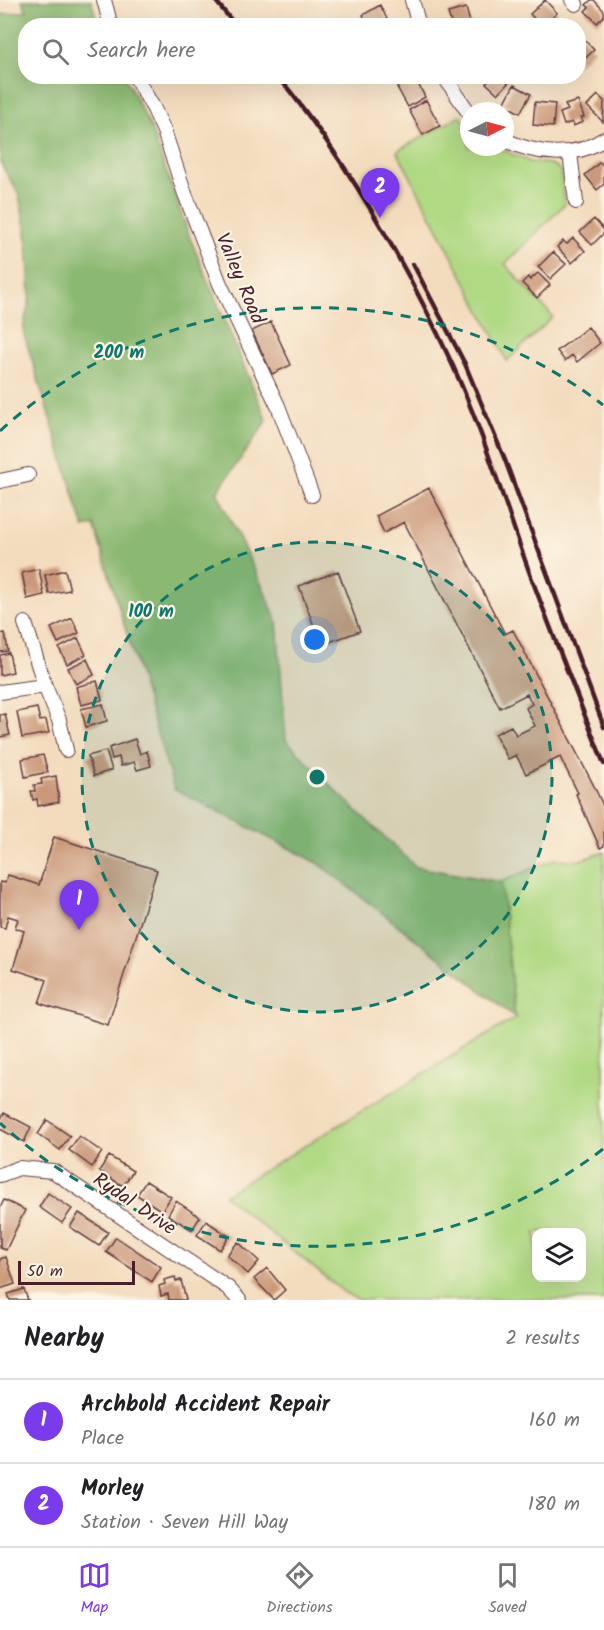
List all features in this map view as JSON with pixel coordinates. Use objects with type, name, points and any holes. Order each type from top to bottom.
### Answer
[{"type":"street","points":[[104,0],[109,18]]},
{"type":"street","points":[[412,0],[417,18]]},
{"type":"street","name":"Valley Road","points":[[140,84],[164,131],[185,194],[220,284],[278,406],[312,495]]},
{"type":"street","points":[[450,84],[462,102]]},
{"type":"street","points":[[514,144],[547,153],[570,153],[592,147],[604,139]]},
{"type":"street","points":[[570,153],[576,202]]},
{"type":"street","points":[[0,481],[28,475]]},
{"type":"street","points":[[25,623],[45,686],[59,720],[66,750]]},
{"type":"street","points":[[0,692],[45,686]]},
{"type":"street","name":"Rydal Drive","points":[[0,1175],[19,1168],[53,1172],[228,1288],[239,1300]]},
{"type":"green space","points":[[22,0],[91,0],[96,18],[18,18],[18,84],[129,84],[151,128],[190,238],[267,421],[217,492],[267,596],[277,622],[286,740],[416,867],[501,882],[515,1017],[318,863],[174,789],[94,525],[84,528],[23,331],[30,297],[27,239],[19,195],[0,162],[0,15],[27,11]]},
{"type":"green space","points":[[460,116],[460,156],[514,155],[530,162],[551,164],[561,173],[565,204],[505,264],[553,317],[507,361],[397,151]]},
{"type":"green space","points":[[604,852],[604,1300],[359,1300],[345,1293],[224,1195],[515,1018],[501,882],[556,859],[577,861]]},
{"type":"building","points":[[545,0],[557,13],[552,18],[534,18],[530,14]]},
{"type":"building","points":[[594,0],[604,11],[604,16],[597,23],[585,11],[589,7],[586,5]]},
{"type":"building","points":[[380,5],[387,18],[365,18],[363,15]]},
{"type":"building","points":[[466,8],[469,18],[450,18],[448,13]]},
{"type":"building","points":[[586,41],[594,50],[586,58]]},
{"type":"building","points":[[403,84],[418,84],[425,97],[408,107],[397,87]]},
{"type":"building","points":[[487,84],[507,84],[498,94]]},
{"type":"building","points":[[514,85],[531,94],[520,113],[514,110],[514,102],[505,102]]},
{"type":"building","points":[[598,95],[604,101],[603,122],[587,106]]},
{"type":"building","points":[[426,100],[440,126],[423,135],[409,110]]},
{"type":"building","points":[[578,101],[584,117],[581,118],[583,122],[573,126],[572,122],[564,125],[560,113],[568,110],[565,105]]},
{"type":"building","points":[[535,102],[555,104],[553,127],[533,125]]},
{"type":"building","points":[[600,162],[604,167],[604,184],[597,190],[585,175]]},
{"type":"building","points":[[594,219],[604,233],[592,245],[580,232]]},
{"type":"building","points":[[573,238],[585,251],[572,263],[557,247],[563,241],[567,244]]},
{"type":"building","points":[[553,252],[566,264],[550,279],[538,267]]},
{"type":"building","points":[[538,273],[550,285],[537,298],[522,283],[528,277],[530,280]]},
{"type":"building","points":[[271,322],[291,365],[272,374],[252,331]]},
{"type":"building","points":[[588,327],[600,343],[577,362],[572,355],[565,361],[557,351]]},
{"type":"building","points":[[429,488],[505,634],[513,630],[594,786],[604,808],[604,846],[600,848],[576,794],[578,793],[560,757],[526,774],[516,755],[508,759],[495,734],[511,726],[516,735],[535,726],[526,708],[532,704],[527,694],[500,708],[404,522],[384,533],[376,516]]},
{"type":"building","points":[[39,569],[44,595],[27,599],[22,573]]},
{"type":"building","points":[[65,570],[70,590],[49,594],[45,575]]},
{"type":"building","points":[[338,571],[360,631],[321,645],[299,586]]},
{"type":"building","points":[[72,618],[79,633],[58,643],[51,628]]},
{"type":"building","points":[[5,633],[8,651],[0,652],[0,634]]},
{"type":"building","points":[[78,638],[86,655],[67,664],[59,648]]},
{"type":"building","points":[[9,653],[13,672],[0,675],[0,655]]},
{"type":"building","points":[[87,659],[94,675],[76,684],[68,668]]},
{"type":"building","points":[[97,681],[102,700],[81,705],[76,687]]},
{"type":"building","points":[[103,704],[107,721],[86,727],[81,709]]},
{"type":"building","points":[[37,708],[40,721],[46,720],[49,733],[22,738],[17,712]]},
{"type":"building","points":[[5,714],[10,735],[0,737],[0,715]]},
{"type":"building","points":[[135,739],[140,754],[147,751],[151,766],[137,770],[134,762],[121,766],[119,757],[112,759],[109,748]]},
{"type":"building","points":[[106,751],[112,770],[94,776],[88,756]]},
{"type":"building","points":[[43,755],[48,772],[25,777],[22,759]]},
{"type":"building","points":[[56,776],[59,802],[38,806],[37,799],[33,800],[31,791],[35,791],[34,785],[42,784],[41,779]]},
{"type":"building","points":[[54,837],[157,870],[108,1025],[39,1003],[47,980],[13,969],[24,931],[15,928],[18,919],[8,916],[5,928],[0,927],[0,882],[5,883],[8,875],[39,885]]},
{"type":"building","points":[[4,1113],[31,1127],[24,1142],[0,1129],[0,1121]]},
{"type":"building","points":[[47,1120],[70,1136],[60,1150],[38,1134]]},
{"type":"building","points":[[79,1136],[102,1152],[92,1167],[69,1150]]},
{"type":"building","points":[[109,1156],[133,1171],[123,1186],[99,1171]]},
{"type":"building","points":[[146,1181],[171,1197],[162,1211],[137,1195]]},
{"type":"building","points":[[48,1193],[72,1209],[62,1223],[39,1207]]},
{"type":"building","points":[[4,1200],[25,1210],[6,1250],[0,1248],[0,1208]]},
{"type":"building","points":[[176,1201],[200,1217],[192,1230],[168,1215]]},
{"type":"building","points":[[79,1213],[108,1232],[99,1246],[70,1227]]},
{"type":"building","points":[[206,1221],[229,1236],[220,1250],[197,1235]]},
{"type":"building","points":[[116,1237],[161,1267],[152,1282],[106,1252]]},
{"type":"building","points":[[238,1242],[259,1261],[248,1274],[227,1255]]},
{"type":"building","points":[[6,1257],[15,1284],[0,1289],[0,1259]]},
{"type":"building","points":[[267,1268],[285,1290],[274,1300],[254,1279]]},
{"type":"building","points":[[175,1277],[176,1281],[181,1280],[186,1300],[169,1300],[168,1294],[161,1296],[159,1286],[165,1284],[164,1280]]},
{"type":"building","points":[[24,1289],[28,1300],[10,1300],[8,1294]]},
{"type":"railway","points":[[215,0],[230,18]]},
{"type":"railway","points":[[284,84],[329,144],[374,216],[416,290],[453,366],[475,417],[530,574],[604,764]]},
{"type":"railway","points":[[413,264],[465,364],[505,460],[604,727]]},
{"type":"place","name":"Morley","points":[[380,218]]},
{"type":"place","name":"Archbold Accident Repair","points":[[79,930]]}]
